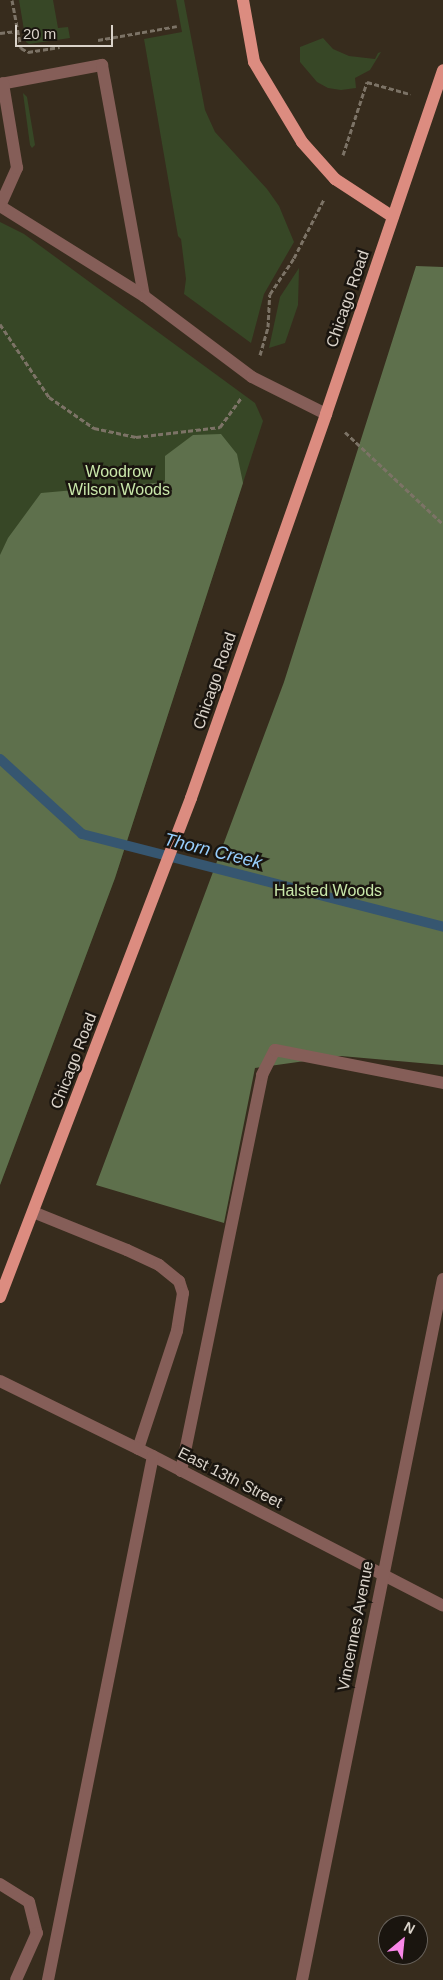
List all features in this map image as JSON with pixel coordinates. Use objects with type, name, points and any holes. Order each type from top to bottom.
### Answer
[{"type":"main road","points":[[243,0],[254,62],[302,142],[335,179],[393,216]]},
{"type":"main road","name":"Chicago Road","points":[[0,1297],[191,798],[326,414],[443,70]]},
{"type":"street","points":[[144,296],[102,65],[2,84],[17,168],[0,206],[144,296],[252,377],[326,414]]},
{"type":"street","points":[[181,1472],[262,1075],[275,1050],[443,1083]]},
{"type":"street","points":[[33,1212],[127,1250],[159,1265],[179,1280],[183,1293],[177,1331],[138,1449]]},
{"type":"street","name":"Vincennes Avenue","points":[[302,1980],[443,1279]]},
{"type":"street","name":"East 13th Street","points":[[0,1381],[152,1456],[443,1606]]},
{"type":"street","points":[[48,1980],[152,1456]]},
{"type":"street","points":[[0,1884],[29,1902],[37,1933],[16,1980]]},
{"type":"path","points":[[12,0],[21,48],[28,52],[65,46]]},
{"type":"path","points":[[93,41],[177,26]]},
{"type":"path","points":[[0,34],[17,31]]},
{"type":"path","points":[[367,82],[433,100]]},
{"type":"path","points":[[0,324],[49,397],[94,428],[136,437],[220,427],[244,394],[252,377],[268,327],[270,294],[294,258]]},
{"type":"path","points":[[326,414],[443,524]]},
{"type":"green space","points":[[19,0],[53,0],[58,28],[68,27],[70,38],[29,44],[26,42]]},
{"type":"green space","points":[[176,0],[184,0],[205,110],[215,132],[267,189],[279,206],[294,242],[264,294],[251,343],[184,294],[186,279],[181,239],[178,236],[144,39],[182,32]]},
{"type":"green space","points":[[323,38],[333,49],[349,56],[375,59],[378,53],[381,52],[370,70],[355,78],[356,88],[341,90],[328,88],[317,82],[300,62],[300,47]]},
{"type":"green space","points":[[23,93],[27,97],[35,145],[32,148],[30,145]]},
{"type":"green space","name":"Woodrow Wilson Woods","points":[[0,222],[24,234],[255,403],[263,421],[115,878],[0,1185]]},
{"type":"green space","name":"Halsted Woods","points":[[416,266],[443,267],[443,1065],[341,1056],[255,1068],[224,1223],[96,1185],[284,682]]},
{"type":"green space","points":[[299,268],[298,305],[285,343],[269,348],[280,297]]},
{"type":"green space","name":"Woodrow Wilson Woods","points":[[221,434],[237,454],[243,483],[115,878],[0,1185],[0,555],[8,538],[41,493],[165,482],[165,456],[193,435]]},
{"type":"waterway","name":"Thorn Creek","points":[[0,759],[82,834],[443,927]]}]
